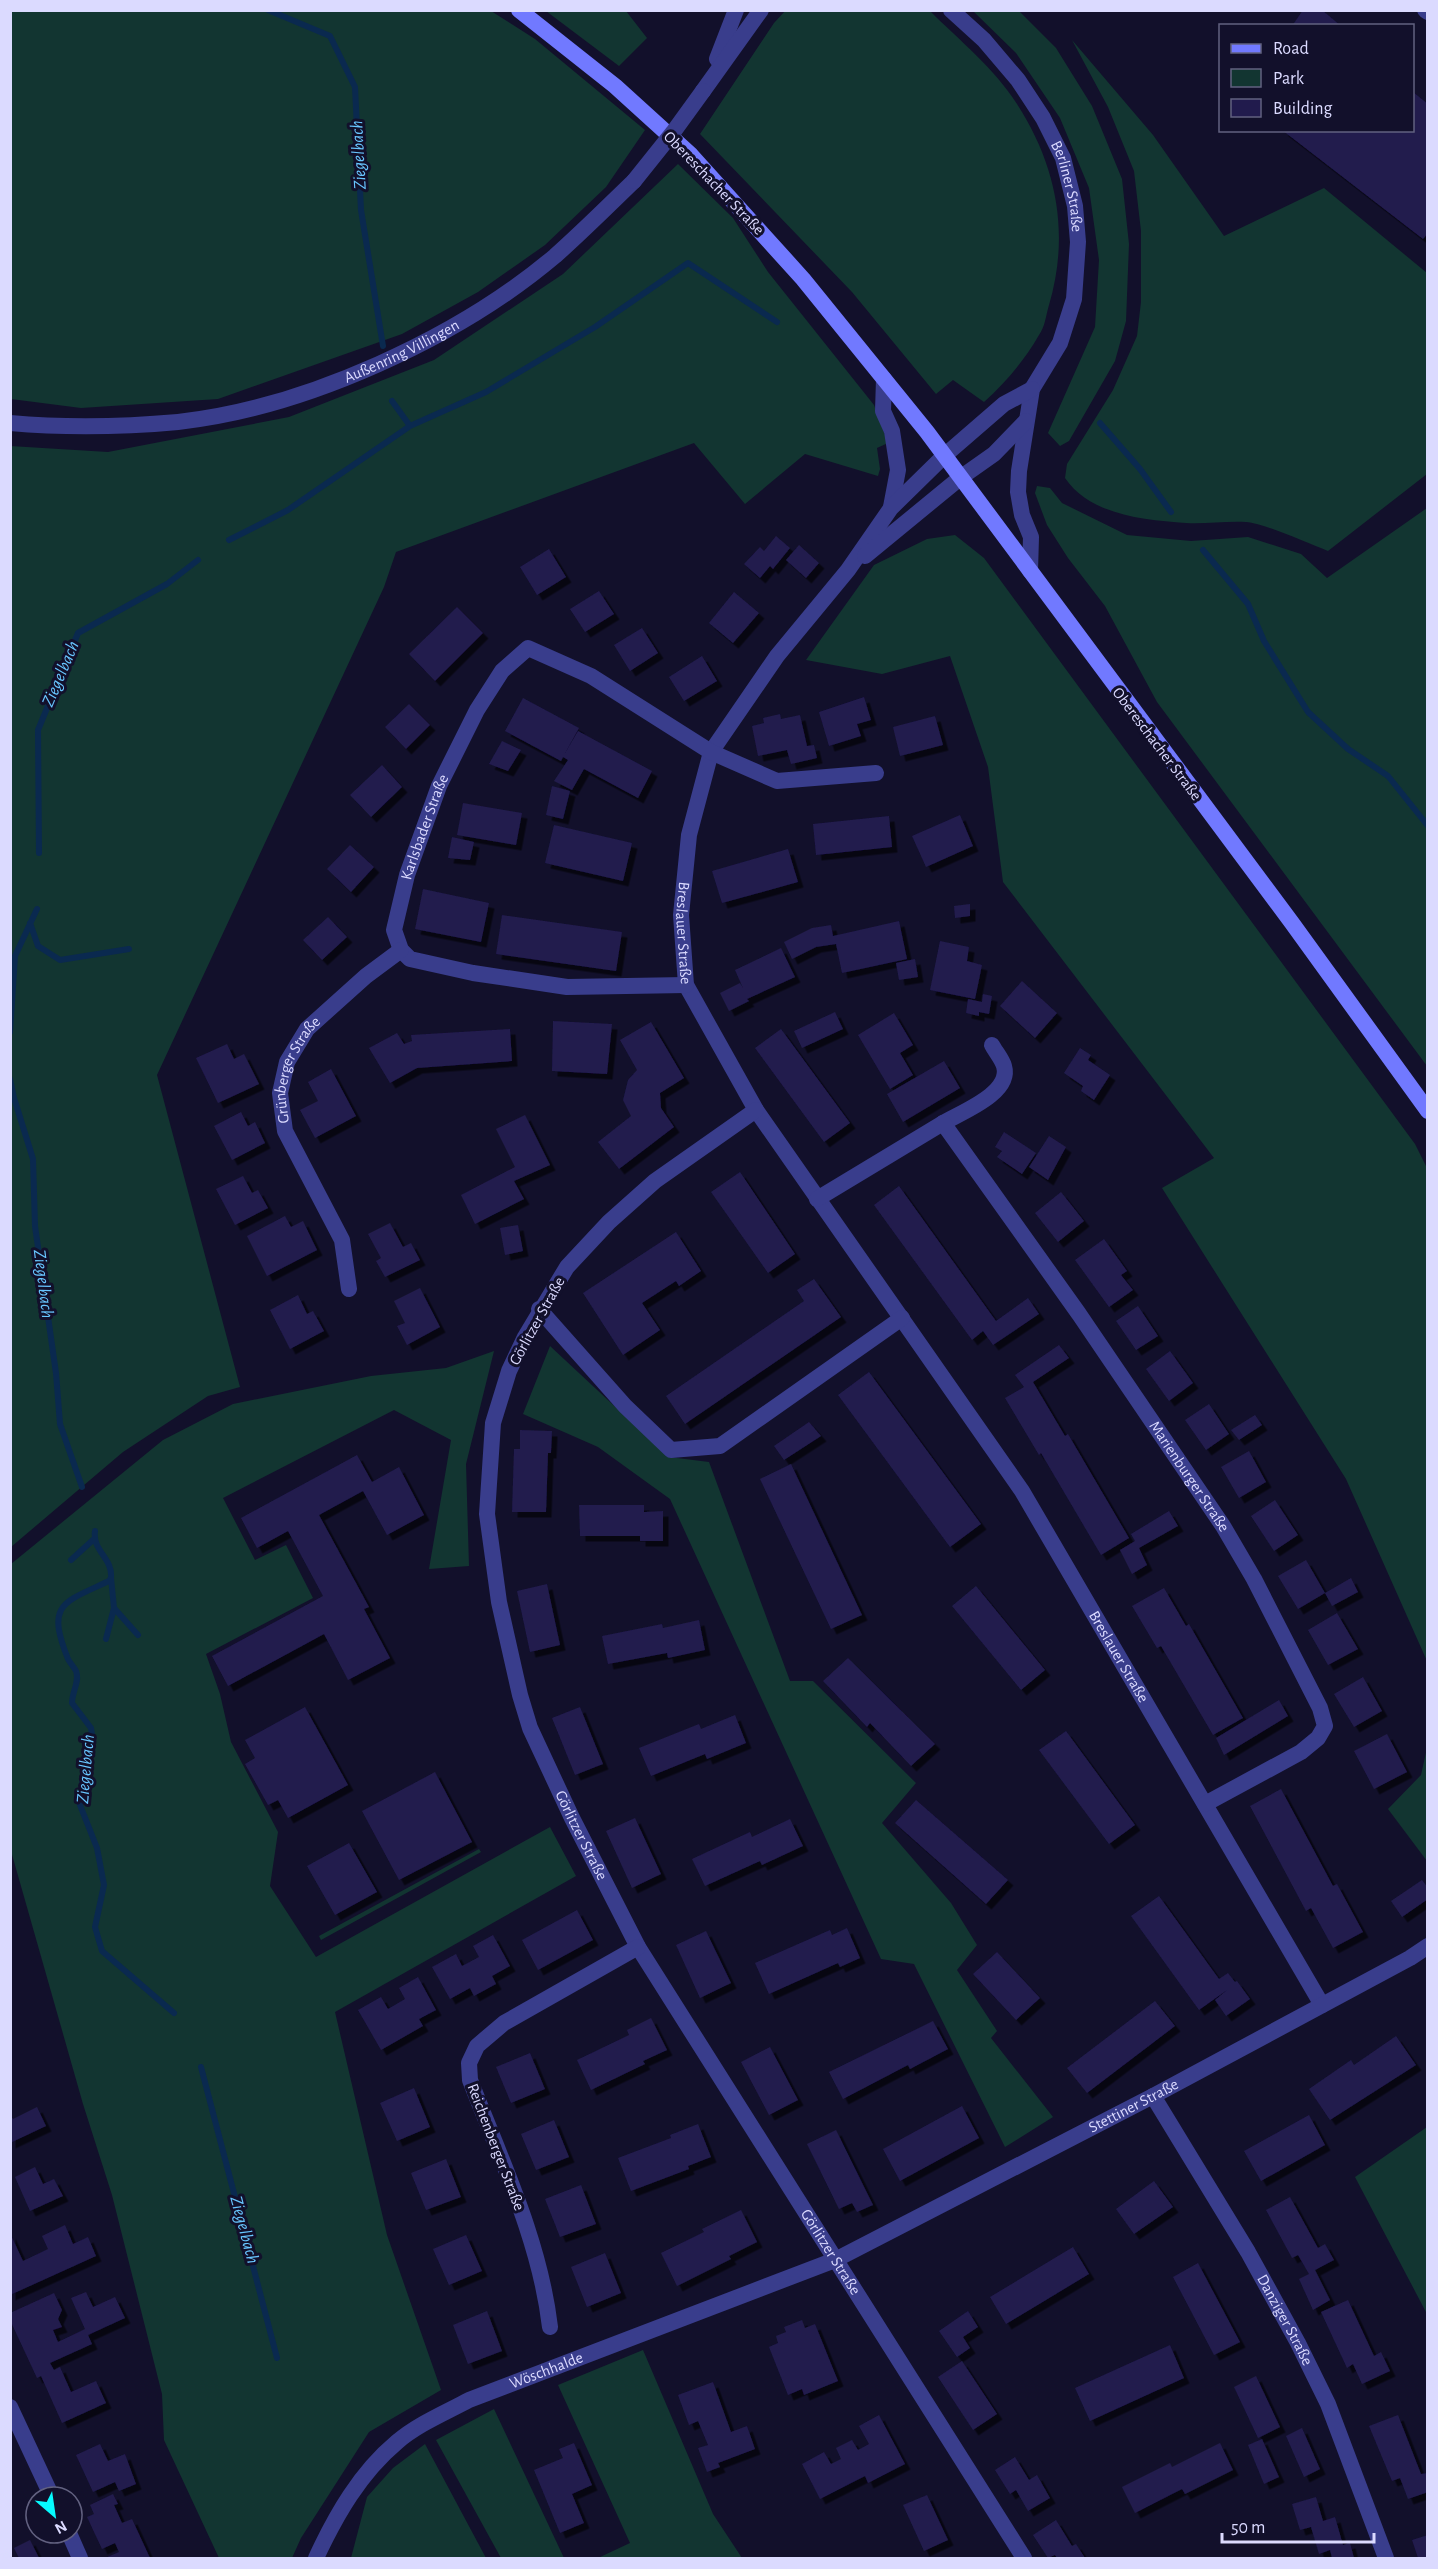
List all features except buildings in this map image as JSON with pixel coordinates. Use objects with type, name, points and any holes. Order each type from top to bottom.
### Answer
[{"type":"main road","name":"Obereschacher Straße","points":[[519,10],[615,86],[691,156],[796,271],[944,456],[1292,923],[1428,1111]]},
{"type":"street","points":[[707,84],[736,10]]},
{"type":"street","points":[[707,84],[761,10]]},
{"type":"street","name":"Berliner Straße","points":[[951,10],[984,40],[1018,80],[1043,118],[1063,158],[1075,206],[1078,242],[1074,299],[1060,343],[1032,389],[1029,419],[1022,440],[1018,492],[1022,515],[1031,537],[1030,571]]},
{"type":"street","name":"Außenring Villingen","points":[[10,423],[62,428],[179,422],[239,411],[327,385],[416,346],[486,306],[555,256],[634,181],[674,131],[707,84]]},
{"type":"street","points":[[884,379],[883,411],[892,431],[898,470],[891,508]]},
{"type":"street","points":[[944,456],[1004,404],[1032,389]]},
{"type":"street","points":[[960,478],[994,454],[1029,419]]},
{"type":"street","name":"Breslauer Straße","points":[[944,456],[891,508],[848,570],[777,656],[711,752],[689,836],[681,915],[686,985],[756,1110],[1022,1491],[1322,2005]]},
{"type":"street","name":"Breslauer Straße","points":[[848,570],[960,478]]},
{"type":"street","name":"Karlsbader Straße","points":[[401,950],[394,930],[407,875],[438,786],[477,710],[502,671],[528,648],[591,676],[711,752]]},
{"type":"street","points":[[711,752],[777,781],[876,773]]},
{"type":"street","points":[[401,950],[410,959],[473,974],[567,987],[686,985]]},
{"type":"street","name":"Grünberger Straße","points":[[349,1289],[342,1240],[285,1131],[280,1093],[287,1062],[307,1029],[358,982],[401,950]]},
{"type":"street","points":[[817,1199],[994,1093],[1004,1081],[1004,1066],[992,1045]]},
{"type":"street","name":"Görlitzer Straße","points":[[756,1110],[655,1181],[609,1222],[567,1267],[539,1309],[509,1371],[493,1423],[488,1514],[499,1602],[520,1695],[530,1728],[572,1818],[638,1947],[1024,2559]]},
{"type":"street","name":"Marienburger Straße","points":[[943,1124],[1079,1314],[1223,1526],[1254,1579],[1320,1707],[1325,1726],[1318,1738],[1300,1752],[1205,1804]]},
{"type":"street","points":[[539,1309],[625,1406],[671,1450],[720,1446],[902,1318]]},
{"type":"street","name":"Stettiner Straße","points":[[835,2260],[1152,2096],[1410,1958],[1428,1946]]},
{"type":"street","name":"Reichenberger Straße","points":[[550,2327],[546,2292],[527,2228],[470,2080],[469,2063],[477,2046],[504,2023],[638,1947]]},
{"type":"street","name":"Danziger Straße","points":[[1152,2096],[1248,2252],[1298,2343],[1328,2404],[1386,2559]]},
{"type":"street","name":"Wöschhalde","points":[[316,2559],[331,2526],[352,2491],[371,2467],[397,2441],[418,2427],[469,2400],[835,2260]]},
{"type":"street","points":[[10,2407],[46,2485]]},
{"type":"street","points":[[74,2545],[80,2559]]},
{"type":"green space","points":[[786,10],[930,11],[998,79],[1031,128],[1042,152],[1056,201],[1059,227],[1055,279],[1041,332],[1014,371],[984,402],[953,380],[936,394],[852,292],[700,134],[774,23]]},
{"type":"green space","points":[[10,11],[491,11],[535,39],[645,130],[606,187],[545,245],[478,292],[402,334],[218,399],[81,408],[11,399]]},
{"type":"green space","points":[[546,11],[626,11],[647,38],[619,66]]},
{"type":"green space","points":[[973,11],[1019,11],[1056,48],[1092,106],[1122,179],[1129,244],[1126,321],[1115,361],[1069,441],[1060,446],[1048,433],[1095,327],[1099,260],[1089,188],[1060,118],[1016,53]]},
{"type":"green space","points":[[1072,40],[1153,135],[1224,236],[1324,188],[1427,273],[1427,474],[1328,551],[1254,523],[1186,523],[1153,520],[1119,513],[1089,500],[1065,478],[1067,464],[1113,390],[1137,336],[1141,302],[1141,231],[1134,171],[1108,107]]},
{"type":"green space","points":[[678,164],[733,218],[768,272],[874,405],[888,443],[877,448],[880,469],[878,476],[805,454],[745,504],[694,443],[396,552],[384,587],[157,1075],[240,1387],[208,1396],[123,1452],[11,1547],[10,446],[108,452],[289,417],[434,360],[563,274]]},
{"type":"green space","points":[[1037,486],[1050,488],[1062,503],[1127,535],[1191,541],[1248,537],[1301,554],[1327,578],[1427,508],[1427,1066],[1157,702],[1105,606],[1068,558],[1047,525],[1035,493]]},
{"type":"green space","points":[[955,535],[984,558],[1415,1144],[1427,1168],[1427,1661],[1346,1479],[1162,1188],[1214,1158],[1003,882],[988,767],[950,656],[882,674],[806,660],[874,565],[927,539]]},
{"type":"green space","points":[[550,1346],[669,1457],[709,1462],[790,1681],[813,1681],[916,1783],[882,1823],[951,1903],[977,1945],[957,1970],[997,2031],[991,2038],[1053,2117],[1005,2147],[914,1964],[881,1959],[670,1499],[598,1447],[523,1414]]},
{"type":"green space","points":[[494,1351],[466,1464],[469,1566],[429,1569],[451,1440],[394,1410],[223,1498],[255,1560],[286,1545],[313,1598],[206,1654],[220,1694],[231,1742],[278,1832],[270,1886],[316,1957],[550,1827],[576,1876],[335,2012],[387,2235],[441,2390],[369,2432],[301,2538],[292,2558],[219,2558],[164,2440],[162,2394],[112,2195],[83,2104],[11,1851],[11,1564],[163,1440],[233,1404],[371,1376],[446,1368]]},
{"type":"green space","points":[[1427,1748],[1427,1861],[1388,1809],[1421,1775]]},
{"type":"green space","points":[[479,1849],[481,1852],[321,1940],[319,1936]]},
{"type":"green space","points":[[1427,2127],[1427,2314],[1355,2177]]},
{"type":"green space","points":[[643,2350],[713,2514],[742,2558],[598,2558],[630,2543],[558,2385]]},
{"type":"green space","points":[[494,2409],[564,2558],[501,2558],[436,2440]]},
{"type":"green space","points":[[425,2444],[486,2558],[351,2558],[367,2497],[393,2468]]},
{"type":"waterway","name":"Ziegelbach","points":[[268,10],[330,36],[355,87],[361,210],[383,346]]},
{"type":"waterway","points":[[229,540],[288,510],[410,426],[486,392],[595,327],[688,263],[777,322]]},
{"type":"waterway","name":"Ziegelbach","points":[[392,401],[410,426]]},
{"type":"waterway","points":[[1100,423],[1140,469],[1171,512]]},
{"type":"waterway","points":[[1203,550],[1248,604],[1264,641],[1308,712],[1348,749],[1388,776],[1428,826]]},
{"type":"waterway","name":"Ziegelbach","points":[[39,853],[38,730],[78,633],[167,584],[198,560]]},
{"type":"waterway","name":"Ziegelbach","points":[[10,1032],[15,956],[37,909]]},
{"type":"waterway","points":[[30,923],[38,946],[60,960],[129,949]]},
{"type":"waterway","name":"Ziegelbach","points":[[10,1079],[33,1159],[35,1226],[56,1373],[60,1424],[82,1487]]},
{"type":"waterway","name":"Ziegelbach","points":[[95,1531],[97,1544],[109,1565],[111,1578],[70,1601],[59,1616],[62,1641],[77,1675],[72,1703],[91,1728],[93,1741],[84,1767],[80,1805],[97,1848],[104,1885],[95,1927],[102,1951],[174,2013]]},
{"type":"waterway","points":[[71,1560],[94,1539]]},
{"type":"waterway","points":[[111,1578],[114,1608],[138,1635]]},
{"type":"waterway","points":[[106,1639],[114,1608]]},
{"type":"waterway","name":"Ziegelbach","points":[[201,2067],[277,2358]]}]
